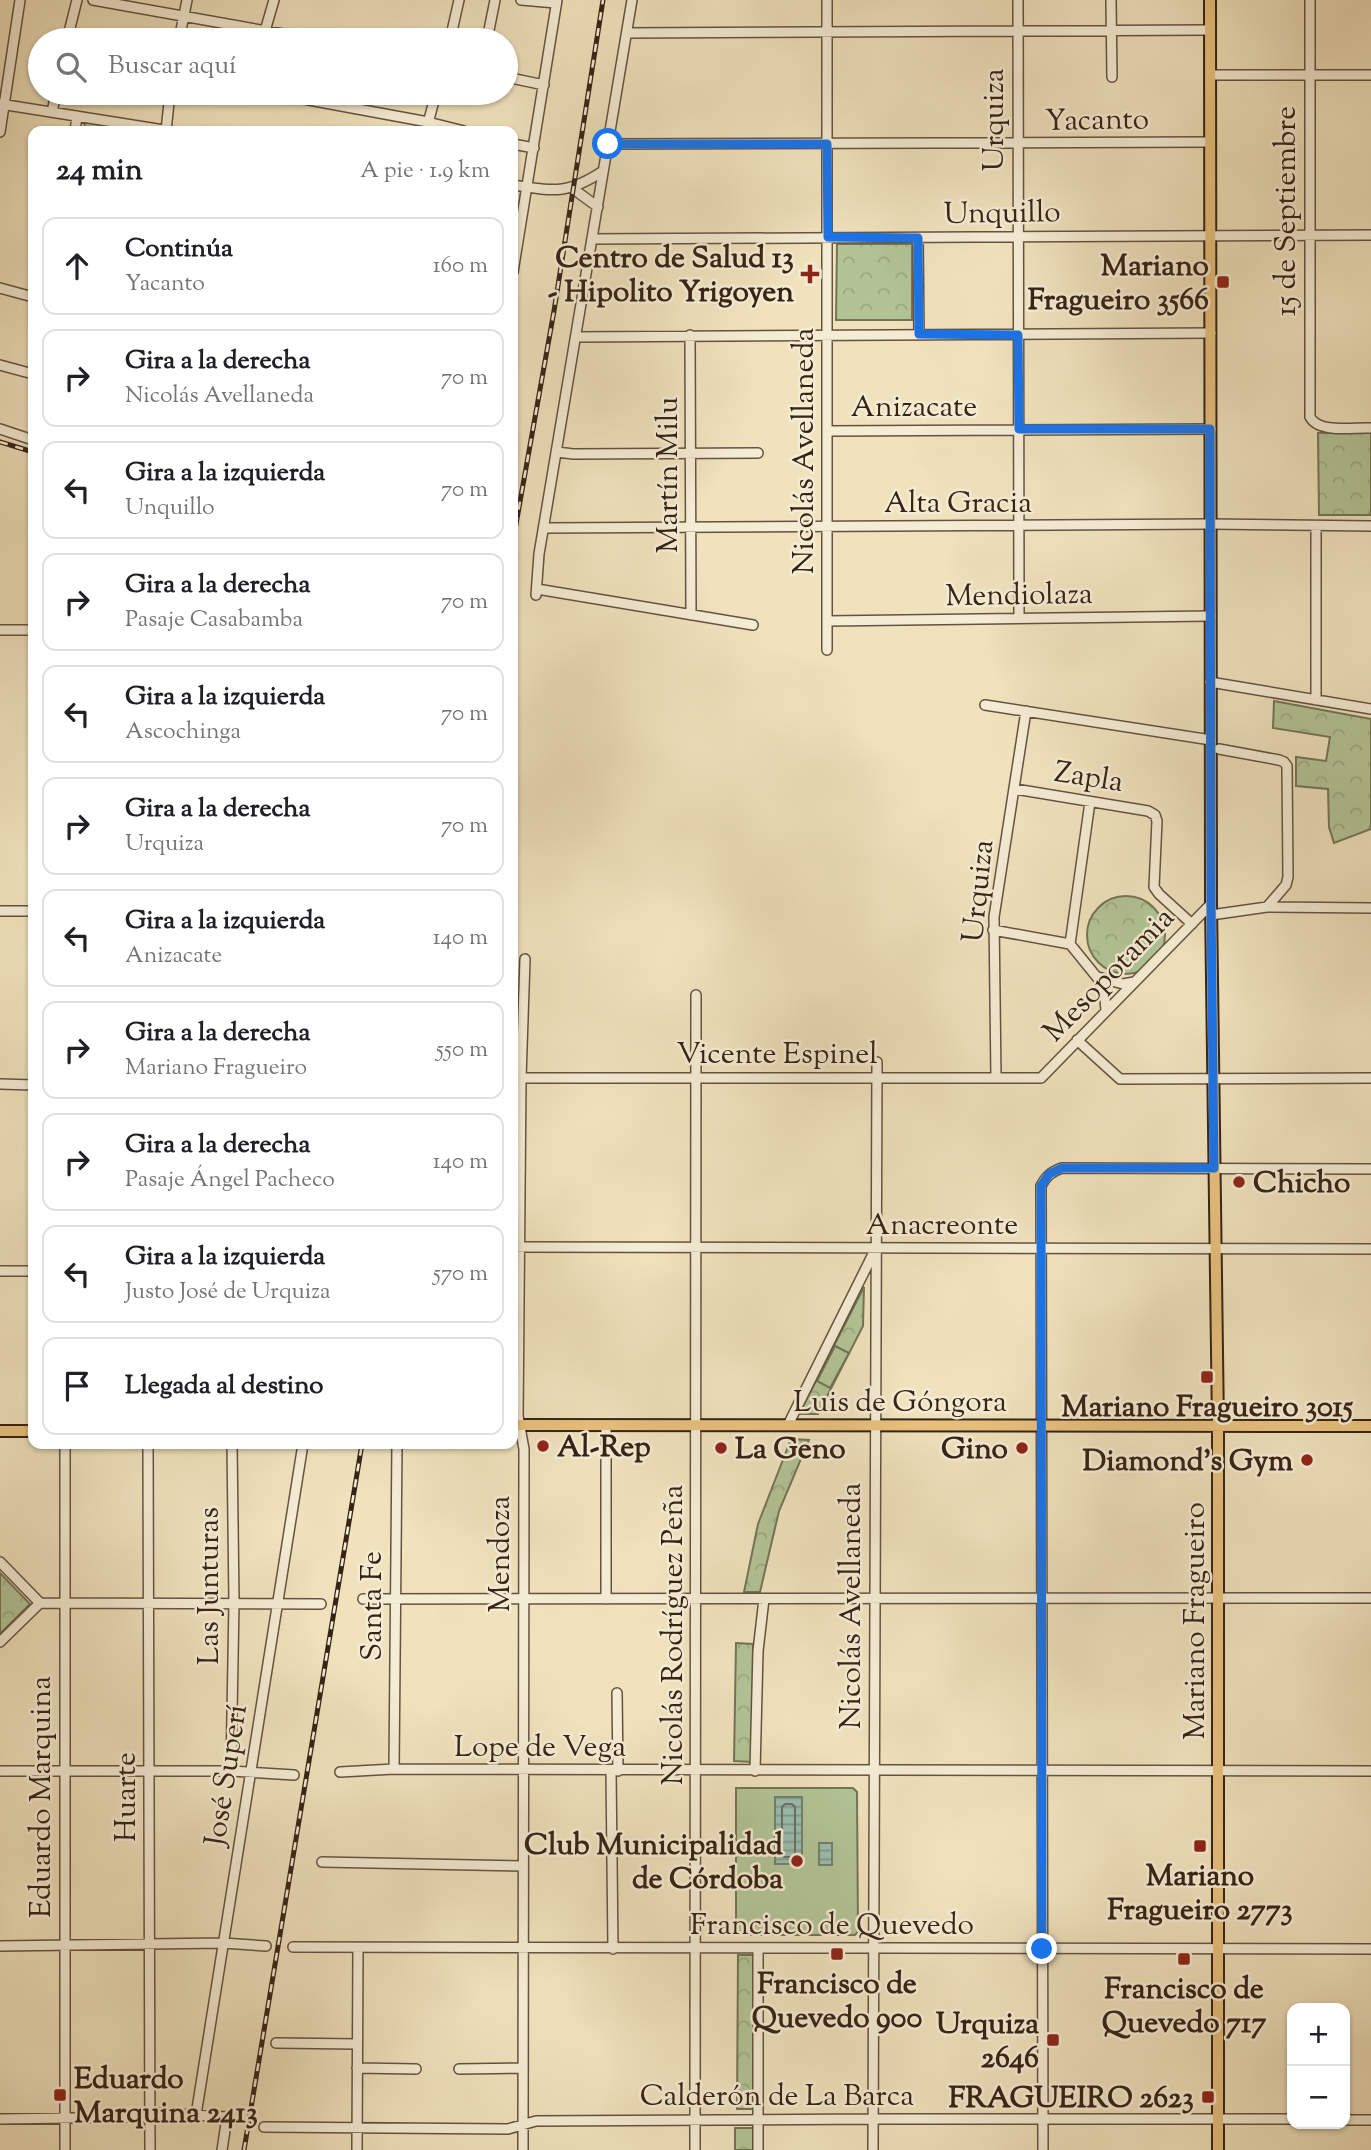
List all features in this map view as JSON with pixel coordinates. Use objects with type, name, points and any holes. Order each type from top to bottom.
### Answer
[{"type":"main road","name":"Mariano Fragueiro","points":[[1210,0],[1210,682],[1215,744],[1211,910],[1219,1598],[1218,2150]]},
{"type":"main road","name":"Luis de Góngora","points":[[518,1425],[1371,1426]]},
{"type":"main road","points":[[0,1431],[28,1431]]},
{"type":"street","points":[[0,132],[20,0]]},
{"type":"street","points":[[70,28],[77,0]]},
{"type":"street","points":[[93,0],[246,28]]},
{"type":"street","points":[[182,28],[187,0]]},
{"type":"street","points":[[266,28],[274,0]]},
{"type":"street","points":[[453,28],[459,0]]},
{"type":"street","points":[[489,28],[495,0]]},
{"type":"street","points":[[518,235],[556,2],[522,0]]},
{"type":"street","points":[[632,0],[539,554],[537,592],[753,625]]},
{"type":"street","name":"Nicolás Avellaneda","points":[[827,0],[827,650]]},
{"type":"street","name":"Urquiza","points":[[1018,0],[1019,618]]},
{"type":"street","points":[[1111,0],[1112,78]]},
{"type":"street","name":"15 de Septiembre","points":[[1310,0],[1310,417],[1321,427],[1371,428]]},
{"type":"street","points":[[627,33],[1210,30]]},
{"type":"street","points":[[1210,75],[1371,75]]},
{"type":"street","points":[[518,80],[544,85]]},
{"type":"street","points":[[2,105],[137,126]]},
{"type":"street","points":[[52,112],[53,105]]},
{"type":"street","points":[[167,126],[169,105]]},
{"type":"street","points":[[326,105],[422,126]]},
{"type":"street","points":[[427,126],[433,105]]},
{"type":"street","points":[[76,126],[77,116]]},
{"type":"street","name":"Yacanto","points":[[608,144],[1210,142]]},
{"type":"street","points":[[518,145],[534,148]]},
{"type":"street","points":[[518,186],[549,191],[572,188],[603,171]]},
{"type":"street","points":[[572,188],[598,207]]},
{"type":"street","name":"Unquillo","points":[[592,239],[1371,235]]},
{"type":"street","points":[[918,238],[919,334]]},
{"type":"street","points":[[0,288],[28,296]]},
{"type":"street","points":[[576,337],[1210,333]]},
{"type":"street","name":"Martín Milu","points":[[690,335],[691,615]]},
{"type":"street","points":[[0,365],[28,373]]},
{"type":"street","points":[[0,429],[28,438]]},
{"type":"street","name":"Anizacate","points":[[828,431],[1210,429]]},
{"type":"street","points":[[557,452],[758,453]]},
{"type":"street","name":"Alta Gracia","points":[[545,528],[1211,524],[1371,526]]},
{"type":"street","points":[[1316,526],[1316,700]]},
{"type":"street","name":"Mendiolaza","points":[[828,621],[1211,616]]},
{"type":"street","points":[[0,630],[28,629]]},
{"type":"street","points":[[1210,682],[1371,709]]},
{"type":"street","points":[[985,705],[1196,740],[1284,762],[1287,766],[1288,877],[1286,885],[1267,907]]},
{"type":"street","name":"Urquiza","points":[[996,1078],[994,916],[1026,711]]},
{"type":"street","name":"Zapla","points":[[1015,789],[1148,811],[1155,815],[1154,887],[1192,924]]},
{"type":"street","points":[[1070,944],[1090,802]]},
{"type":"street","points":[[1211,910],[1267,907],[1371,908]]},
{"type":"street","name":"Mesopotamia","points":[[1041,1078],[1192,924],[1211,910]]},
{"type":"street","points":[[0,911],[28,911]]},
{"type":"street","points":[[993,930],[1070,944],[1104,986],[1106,1011]]},
{"type":"street","name":"Mendoza","points":[[518,1063],[525,959]]},
{"type":"street","points":[[1098,977],[1123,984],[1135,981]]},
{"type":"street","name":"Nicolás Rodríguez Peña","points":[[695,2150],[696,995]]},
{"type":"street","points":[[1077,1040],[1120,1079],[1371,1078]]},
{"type":"street","name":"Nicolás Avellaneda","points":[[873,2150],[877,1062]]},
{"type":"street","name":"Vicente Espinel","points":[[518,1078],[1041,1078]]},
{"type":"street","points":[[0,1084],[28,1085]]},
{"type":"street","points":[[1043,2150],[1041,1186],[1049,1174],[1062,1168],[1371,1168]]},
{"type":"street","name":"Anacreonte","points":[[518,1247],[1371,1249]]},
{"type":"street","points":[[788,1425],[876,1249]]},
{"type":"street","points":[[0,1271],[28,1271]]},
{"type":"street","points":[[606,1425],[606,1599]]},
{"type":"street","name":"Mendoza","points":[[518,1431],[524,1449],[523,2150]]},
{"type":"street","name":"Eduardo Marquina","points":[[65,1449],[65,2150]]},
{"type":"street","name":"Huarte","points":[[148,1449],[149,2150]]},
{"type":"street","name":"Las Junturas","points":[[231,1770],[234,1602],[232,1449]]},
{"type":"street","name":"José Superí","points":[[197,2115],[302,1449]]},
{"type":"street","name":"Santa Fe","points":[[394,1769],[397,1449]]},
{"type":"street","points":[[0,1562],[40,1603]]},
{"type":"street","points":[[755,1771],[758,1651],[764,1598]]},
{"type":"street","points":[[363,1599],[1371,1598]]},
{"type":"street","points":[[0,1642],[40,1603],[321,1604]]},
{"type":"street","points":[[613,1949],[617,1693]]},
{"type":"street","name":"Lope de Vega","points":[[340,1772],[394,1769],[1371,1771]]},
{"type":"street","points":[[0,1771],[231,1770],[295,1775]]},
{"type":"street","points":[[322,1863],[523,1866]]},
{"type":"street","points":[[0,1945],[266,1945]]},
{"type":"street","name":"Francisco de Quevedo","points":[[293,1947],[1371,1949]]},
{"type":"street","points":[[357,2150],[358,1948]]},
{"type":"street","points":[[758,1948],[758,2150]]},
{"type":"street","points":[[276,2043],[357,2044]]},
{"type":"street","points":[[357,2068],[416,2069]]},
{"type":"street","points":[[458,2068],[523,2068]]},
{"type":"street","points":[[0,2119],[149,2115],[227,2117],[222,2150]]},
{"type":"street","name":"Calderón de La Barca","points":[[264,2127],[508,2129],[536,2121],[1287,2119]]},
{"type":"street","points":[[1350,2120],[1371,2120]]},
{"type":"green space","points":[[85,122],[110,126],[85,126]]},
{"type":"green space","points":[[837,244],[912,244],[912,320],[836,320]]},
{"type":"green space","points":[[1371,432],[1371,515],[1319,515],[1318,433]]},
{"type":"green space","points":[[1274,701],[1371,719],[1371,829],[1334,843],[1329,827],[1328,789],[1296,786],[1296,757],[1326,761],[1330,737],[1273,728]]},
{"type":"green space","points":[[1126,896],[1141,899],[1158,913],[1165,935],[1162,950],[1148,967],[1126,974],[1111,971],[1094,957],[1087,935],[1090,920],[1104,903]]},
{"type":"green space","points":[[864,1287],[863,1326],[818,1414],[799,1414]]},
{"type":"green space","points":[[835,1346],[849,1353],[830,1388],[817,1381]]},
{"type":"green space","points":[[791,1439],[809,1440],[779,1511],[760,1592],[744,1592],[758,1524]]},
{"type":"green space","points":[[0,1573],[30,1604],[0,1634]]},
{"type":"green space","points":[[736,1643],[753,1644],[752,1762],[734,1761]]},
{"type":"green space","name":"Club Municipalidad de Córdoba","points":[[736,1788],[853,1788],[857,1792],[858,1931],[855,1935],[736,1935]]},
{"type":"green space","points":[[738,1955],[758,1955],[758,2109],[737,2109]]},
{"type":"green space","points":[[735,2128],[758,2128],[758,2150],[735,2150]]},
{"type":"water","points":[[775,1797],[802,1797],[802,1864],[775,1864]]},
{"type":"water","points":[[819,1843],[832,1843],[832,1865],[819,1865]]},
{"type":"railway","points":[[518,513],[554,311],[603,0]]},
{"type":"railway","points":[[0,442],[28,450]]},
{"type":"railway","points":[[244,2150],[361,1449]]},
{"type":"place","name":"Centro de Salud 13 - Hipolito Yrigoyen","points":[[810,274]]},
{"type":"place","name":"Mariano Fragueiro 3566","points":[[1223,282]]},
{"type":"place","name":"Chicho","points":[[1239,1182]]},
{"type":"place","name":"Mariano Fragueiro 3015","points":[[1207,1377]]},
{"type":"place","name":"Al-Rep","points":[[543,1446]]},
{"type":"place","name":"La Geno","points":[[721,1448]]},
{"type":"place","name":"Gino","points":[[1022,1448]]},
{"type":"place","name":"Diamond's Gym","points":[[1307,1460]]},
{"type":"place","name":"Mariano Fragueiro 2773","points":[[1200,1846]]},
{"type":"place","name":"Club Municipalidad de Córdoba","points":[[797,1861]]},
{"type":"place","name":"Francisco de Quevedo 900","points":[[837,1954]]},
{"type":"place","name":"Francisco de Quevedo 717","points":[[1184,1959]]},
{"type":"place","name":"Urquiza 2646","points":[[1053,2040]]},
{"type":"place","name":"Eduardo Marquina 2413","points":[[60,2095]]},
{"type":"place","name":"FRAGUEIRO 2623","points":[[1208,2097]]},
{"type":"route","points":[[608,144],[827,144],[828,237],[918,238],[919,334],[1018,335],[1019,429],[1210,429],[1214,1168],[1062,1168],[1052,1171],[1041,1186],[1042,1949]]}]
